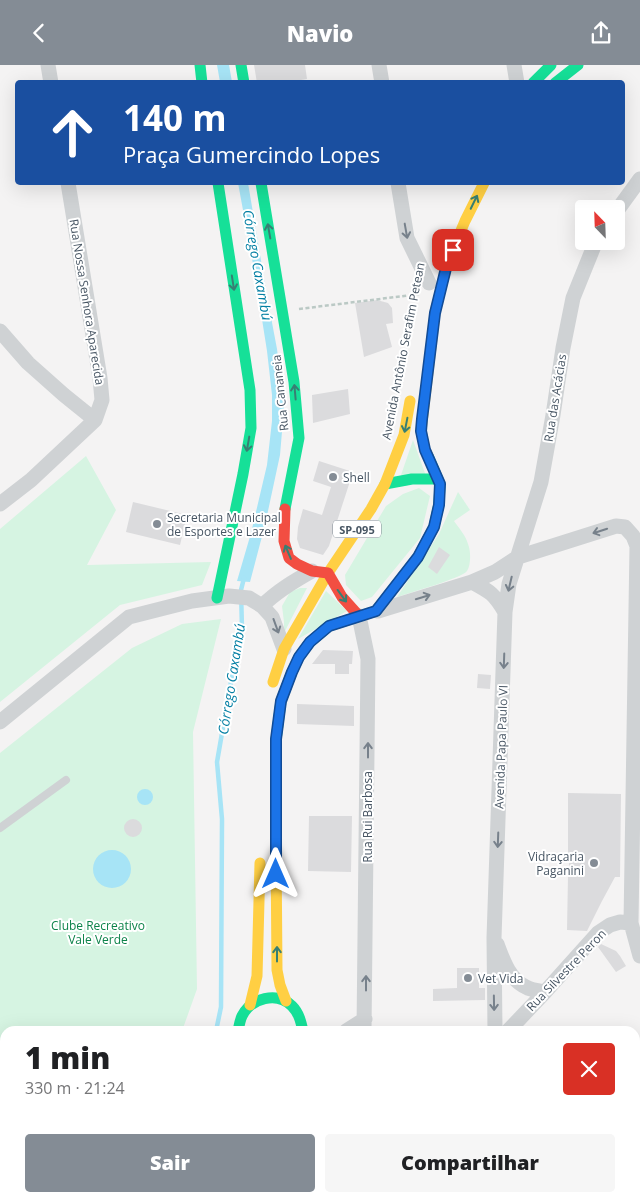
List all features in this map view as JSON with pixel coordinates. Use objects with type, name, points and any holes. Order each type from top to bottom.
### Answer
[{"type":"main road","points":[[200,65],[202,80]]},
{"type":"main road","points":[[241,65],[244,80]]},
{"type":"main road","points":[[536,80],[551,65]]},
{"type":"main road","points":[[559,80],[578,65]]},
{"type":"main road","points":[[218,185],[250,390],[251,428],[223,597]]},
{"type":"main road","name":"Rua Cananeia","points":[[261,185],[294,382],[299,438],[285,511],[284,541],[289,558],[297,564],[312,571],[328,573]]},
{"type":"main road","name":"Avenida Antônio Serafim Petean","points":[[438,479],[425,450],[421,431],[435,313],[447,264],[483,185]]},
{"type":"main road","name":"Avenida Antônio Serafim Petean","points":[[428,288],[432,268]]},
{"type":"main road","name":"Avenida Antônio Serafim Petean","points":[[270,691],[284,649],[328,573],[371,509],[385,484],[404,435],[412,393]]},
{"type":"main road","points":[[303,1026],[299,1014],[290,1004],[280,985],[277,970],[276,739],[281,701],[299,657],[310,642],[329,626],[376,611],[418,557],[434,527],[439,505],[440,484],[438,479],[422,477],[385,484]]},
{"type":"main road","points":[[328,573],[342,597],[359,616]]},
{"type":"main road","points":[[250,1005],[257,976],[260,849]]},
{"type":"main road","points":[[239,1026],[243,1013],[258,1000],[267,997],[277,998],[290,1004]]},
{"type":"street","points":[[48,65],[50,80]]},
{"type":"street","points":[[379,65],[382,80]]},
{"type":"street","points":[[514,65],[516,80]]},
{"type":"street","points":[[633,197],[640,179]]},
{"type":"street","name":"Rua Nossa Senhora Aparecida","points":[[68,185],[100,379],[102,400],[95,420]]},
{"type":"street","points":[[398,185],[407,238],[428,288]]},
{"type":"street","name":"Rua das Acácias","points":[[518,557],[540,482],[573,297],[592,250]]},
{"type":"street","points":[[0,331],[28,363],[95,420],[31,480],[0,504]]},
{"type":"street","points":[[376,611],[472,583],[495,572],[518,557],[616,526],[625,527],[633,536],[637,546],[631,923],[640,955]]},
{"type":"street","name":"Avenida Papa Paulo VI","points":[[495,1026],[494,938],[505,612],[509,584],[518,557]]},
{"type":"street","points":[[0,722],[129,617],[192,601],[223,597],[256,602],[271,597],[312,571]]},
{"type":"street","points":[[472,583],[489,591],[505,612]]},
{"type":"street","points":[[256,602],[272,617],[284,649]]},
{"type":"street","name":"Rua Rui Barbosa","points":[[359,616],[368,659],[365,1025]]},
{"type":"street","name":"Rua Silvestre Peron","points":[[513,1026],[598,933],[610,925],[620,922],[631,923]]},
{"type":"street","name":"Avenida Papa Paulo VI","points":[[494,938],[502,958],[513,977],[526,987],[545,992]]},
{"type":"lane","points":[[0,828],[66,780]]},
{"type":"path","points":[[283,311],[428,288]]},
{"type":"green space","points":[[413,440],[426,476],[400,478]]},
{"type":"green space","points":[[86,456],[116,510],[87,565],[211,562],[202,585],[120,605],[0,702],[0,529]]},
{"type":"green space","points":[[419,488],[430,496],[420,538],[372,597],[361,601],[346,585],[345,575],[386,506],[403,494]]},
{"type":"green space","points":[[458,492],[470,510],[454,521],[464,535],[469,547],[470,562],[467,571],[446,581],[397,597],[439,534]]},
{"type":"green space","points":[[300,588],[307,588],[284,633],[282,606],[290,592]]},
{"type":"green space","points":[[326,591],[347,611],[298,639]]},
{"type":"green space","name":"Clube Recreativo Vale Verde","points":[[221,619],[193,732],[197,989],[184,1026],[0,1026],[0,753],[132,648],[182,624]]},
{"type":"water","points":[[217,65],[229,65],[232,80],[220,80]]},
{"type":"water","points":[[238,185],[248,185],[277,349],[284,408],[280,455],[250,582],[237,581],[251,533],[267,465],[272,421],[272,395],[267,351]]},
{"type":"water","points":[[142,789],[148,789],[153,794],[151,803],[142,805],[137,800],[137,794]]},
{"type":"water","points":[[112,850],[126,855],[131,869],[126,883],[112,888],[98,883],[93,869],[98,855]]},
{"type":"building","points":[[254,65],[305,65],[307,79],[256,80]]},
{"type":"building","points":[[377,300],[388,303],[392,308],[393,323],[386,324],[392,347],[364,357],[355,303]]},
{"type":"building","points":[[348,389],[350,414],[313,423],[312,395]]},
{"type":"building","points":[[319,461],[353,472],[329,546],[323,555],[300,548],[297,539],[303,509],[322,515],[331,487],[313,481]]},
{"type":"building","name":"Secretaria Municipal de Esportes e Lazer","points":[[133,502],[187,515],[180,545],[126,532]]},
{"type":"building","points":[[439,547],[450,555],[437,574],[428,567]]},
{"type":"building","points":[[323,650],[353,651],[352,664],[349,664],[349,674],[335,674],[335,664],[312,664]]},
{"type":"building","points":[[478,674],[491,675],[490,689],[477,688]]},
{"type":"building","points":[[297,704],[354,706],[354,726],[297,724]]},
{"type":"building","points":[[568,793],[621,794],[620,877],[615,877],[587,931],[567,930],[568,876],[570,876]]},
{"type":"building","points":[[309,816],[352,816],[351,872],[308,871]]},
{"type":"building","points":[[133,819],[139,822],[142,828],[139,834],[133,837],[127,834],[124,828],[127,822]]},
{"type":"building","points":[[601,944],[616,951],[626,966],[616,972],[598,947]]},
{"type":"building","points":[[457,968],[479,968],[479,988],[485,988],[485,1000],[433,1001],[433,989],[457,988]]},
{"type":"waterway","name":"Córrego Caxambú","points":[[217,1026],[221,1007],[222,819],[217,762],[242,629],[241,590],[244,578]]},
{"type":"traffic: fast","points":[[200,65],[202,80]]},
{"type":"traffic: fast","points":[[241,65],[244,80]]},
{"type":"traffic: fast","points":[[536,80],[551,65]]},
{"type":"traffic: fast","points":[[559,80],[578,65]]},
{"type":"traffic: fast","points":[[217,598],[251,428],[250,390],[218,185]]},
{"type":"traffic: fast","points":[[261,185],[294,382],[299,438],[285,509]]},
{"type":"traffic: fast","points":[[276,847],[276,740],[281,701],[292,672],[299,657],[310,642],[329,626],[376,611],[418,557],[434,527],[439,504],[440,484],[428,456]]},
{"type":"traffic: fast","points":[[385,484],[412,479],[438,479]]},
{"type":"traffic: fast","points":[[239,1026],[246,1010],[258,1001],[272,998],[286,1001],[292,1006],[298,1015],[302,1026]]},
{"type":"traffic: slow","points":[[428,456],[421,431],[435,313],[447,264],[483,185]]},
{"type":"traffic: slow","points":[[273,682],[284,649],[328,573],[371,509],[385,484],[404,435],[410,401]]},
{"type":"traffic: slow","points":[[276,847],[277,970],[286,1001]]},
{"type":"traffic: slow","points":[[250,1005],[257,976],[260,863]]},
{"type":"traffic: jam","points":[[285,509],[284,541],[289,558],[312,571],[328,573]]},
{"type":"traffic: jam","points":[[328,573],[342,597],[359,616]]},
{"type":"place","name":"Shell","points":[[333,477]]},
{"type":"place","name":"Secretaria Municipal de Esportes e Lazer","points":[[157,524]]},
{"type":"place","name":"Vidraçaria Paganini","points":[[594,863]]},
{"type":"place","name":"Vet Vida","points":[[468,978]]},
{"type":"route","points":[[276,874],[276,739],[281,701],[292,672],[299,657],[310,642],[329,626],[376,611],[418,557],[434,527],[439,505],[440,484],[425,450],[421,431],[435,313],[447,264],[453,250]]}]
